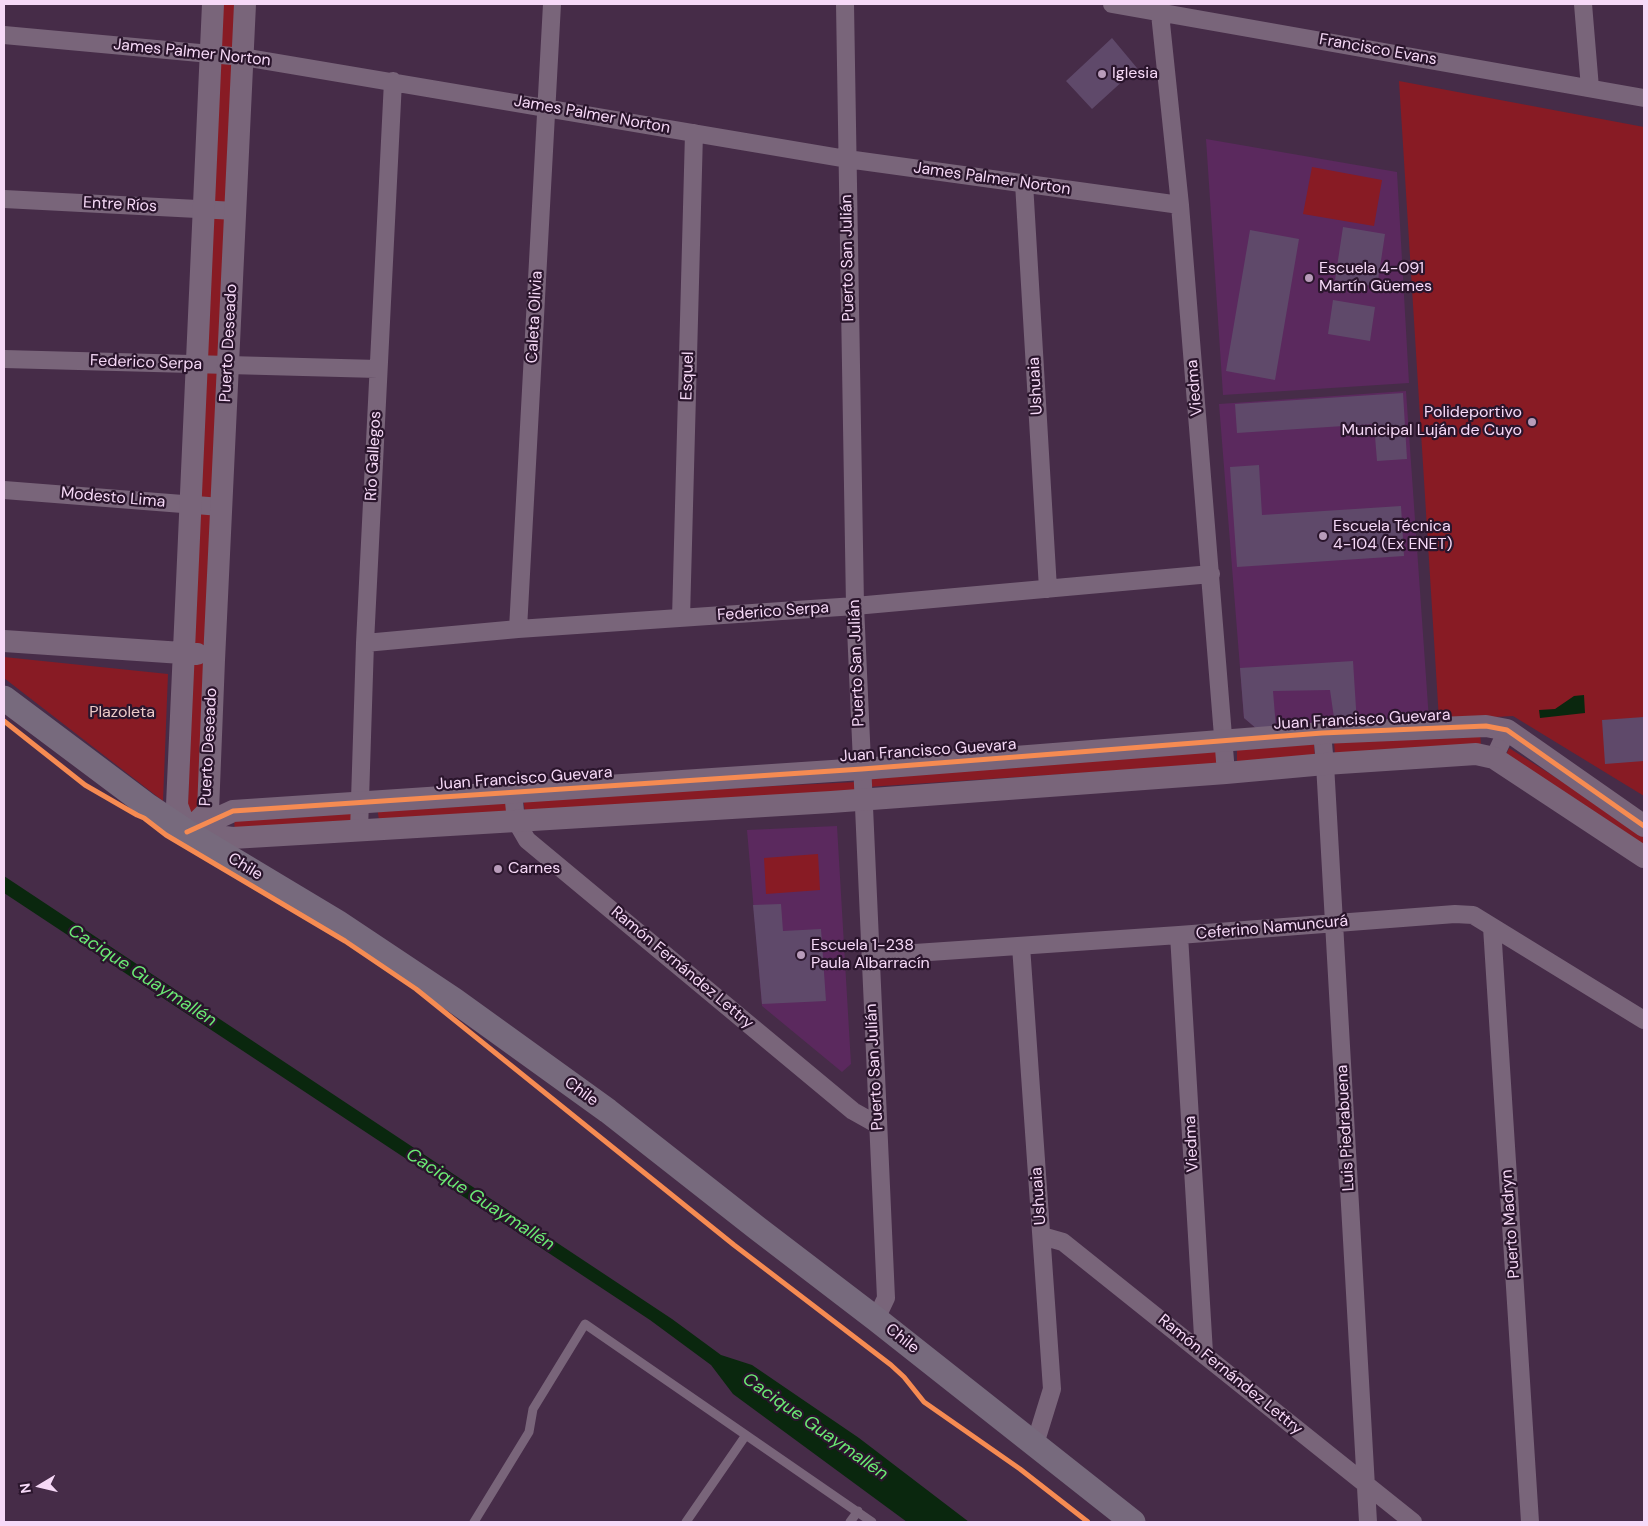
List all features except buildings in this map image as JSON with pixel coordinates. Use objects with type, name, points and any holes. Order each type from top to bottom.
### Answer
[{"type":"main road","name":"Chile","points":[[4,698],[148,806],[187,832],[337,922],[454,1000],[608,1111],[1133,1522]]},
{"type":"street","name":"Puerto Deseado","points":[[213,4],[177,805],[187,832],[208,811],[246,4]]},
{"type":"street","name":"Caleta Olivia","points":[[518,630],[552,4]]},
{"type":"street","name":"Puerto San Julián","points":[[845,4],[854,606],[886,1298],[876,1319]]},
{"type":"street","name":"Francisco Evans","points":[[1112,4],[1160,8],[1644,98]]},
{"type":"street","points":[[1582,4],[1590,88]]},
{"type":"street","name":"Viedma","points":[[1160,8],[1180,205],[1226,773]]},
{"type":"street","name":"James Palmer Norton","points":[[4,35],[243,57],[847,159],[1180,205]]},
{"type":"street","name":"Río Gallegos","points":[[359,830],[365,643],[393,81]]},
{"type":"street","name":"Esquel","points":[[681,618],[694,133]]},
{"type":"street","name":"Ushuaia","points":[[1024,184],[1048,589]]},
{"type":"street","name":"Entre Ríos","points":[[4,199],[236,211]]},
{"type":"street","name":"Federico Serpa","points":[[4,359],[378,369]]},
{"type":"street","name":"Modesto Lima","points":[[4,490],[221,507]]},
{"type":"street","name":"Federico Serpa","points":[[365,643],[854,606],[1211,574]]},
{"type":"street","points":[[4,641],[214,656]]},
{"type":"street","name":"Juan Francisco Guevara","points":[[187,832],[233,811],[862,769],[1322,733],[1486,726],[1507,730],[1644,826]]},
{"type":"street","points":[[1494,758],[1507,730]]},
{"type":"street","name":"Luis Piedrabuena","points":[[1322,733],[1368,1522]]},
{"type":"street","points":[[187,832],[232,838],[516,821],[863,799],[1476,754],[1494,758],[1644,857]]},
{"type":"street","name":"Ramón Fernández Lettry","points":[[513,792],[516,821],[527,840],[853,1111],[878,1126]]},
{"type":"street","name":"Ceferino Namuncurá","points":[[870,956],[1179,936],[1334,922],[1455,914],[1473,915],[1644,1020]]},
{"type":"street","name":"Puerto Madryn","points":[[1492,927],[1530,1522]]},
{"type":"street","name":"Viedma","points":[[1179,936],[1204,1353]]},
{"type":"street","name":"Ushuaia","points":[[1021,946],[1052,1389],[1035,1444]]},
{"type":"street","name":"Ramón Fernández Lettry","points":[[1042,1236],[1064,1242],[1413,1522]]},
{"type":"lane","points":[[474,1522],[529,1432],[533,1409],[585,1324],[872,1522]]},
{"type":"lane","points":[[686,1522],[746,1435]]},
{"type":"lane","points":[[850,1522],[858,1511]]},
{"type":"shaded area","name":"Escuela 4-091 Martín Güemes","points":[[1206,139],[1397,172],[1409,383],[1223,395]]},
{"type":"shaded area","name":"Escuela Técnica 4-104 (Ex ENET)","points":[[1406,391],[1429,720],[1257,729],[1244,718],[1219,404]]},
{"type":"shaded area","name":"Escuela 1-238 Paula Albarracín","points":[[837,826],[851,1064],[842,1072],[762,1006],[747,830]]},
{"type":"green space","points":[[213,4],[245,4],[208,811],[187,832]]},
{"type":"green space","name":"Polideportivo Municipal Luján de Cuyo","points":[[1399,81],[1644,127],[1644,796],[1513,716],[1439,720]]},
{"type":"green space","points":[[1312,167],[1382,180],[1374,226],[1303,214]]},
{"type":"green space","name":"Plazoleta","points":[[4,657],[168,674],[163,801],[4,678]]},
{"type":"green space","points":[[1480,731],[1481,745],[1335,755],[1334,741]]},
{"type":"green space","points":[[1314,744],[1315,758],[1237,763],[1237,749]]},
{"type":"green space","points":[[1509,748],[1644,833],[1644,850],[1504,760]]},
{"type":"green space","points":[[1219,750],[1219,764],[867,787],[866,773]]},
{"type":"green space","points":[[857,782],[860,797],[526,819],[523,798]]},
{"type":"green space","points":[[511,796],[513,820],[380,828],[377,806]]},
{"type":"green space","points":[[358,808],[360,825],[235,833],[234,818]]},
{"type":"green space","points":[[818,854],[820,890],[766,894],[764,858]]},
{"type":"water","points":[[1584,695],[1585,713],[1540,718],[1539,710],[1555,709],[1574,696]]},
{"type":"water","name":"Cacique Guaymallén","points":[[4,876],[672,1319],[721,1355],[752,1365],[859,1438],[969,1522],[907,1522],[733,1394],[711,1365],[650,1320],[4,893]]},
{"type":"cycle path","points":[[4,721],[85,785],[144,818],[166,835],[345,941],[416,989],[734,1245],[891,1365],[904,1377],[924,1402],[1020,1469],[1088,1522]]},
{"type":"cycle path","points":[[187,832],[233,811],[862,769],[1322,733],[1486,726],[1507,730],[1644,826]]},
{"type":"place","name":"Iglesia","points":[[1102,74]]},
{"type":"place","name":"Escuela 4-091 Martín Güemes","points":[[1309,278]]},
{"type":"place","name":"Polideportivo Municipal Luján de Cuyo","points":[[1532,422]]},
{"type":"place","name":"Escuela Técnica 4-104 (Ex ENET)","points":[[1323,536]]},
{"type":"place","name":"Carnes","points":[[498,869]]},
{"type":"place","name":"Escuela 1-238 Paula Albarracín","points":[[801,955]]}]
